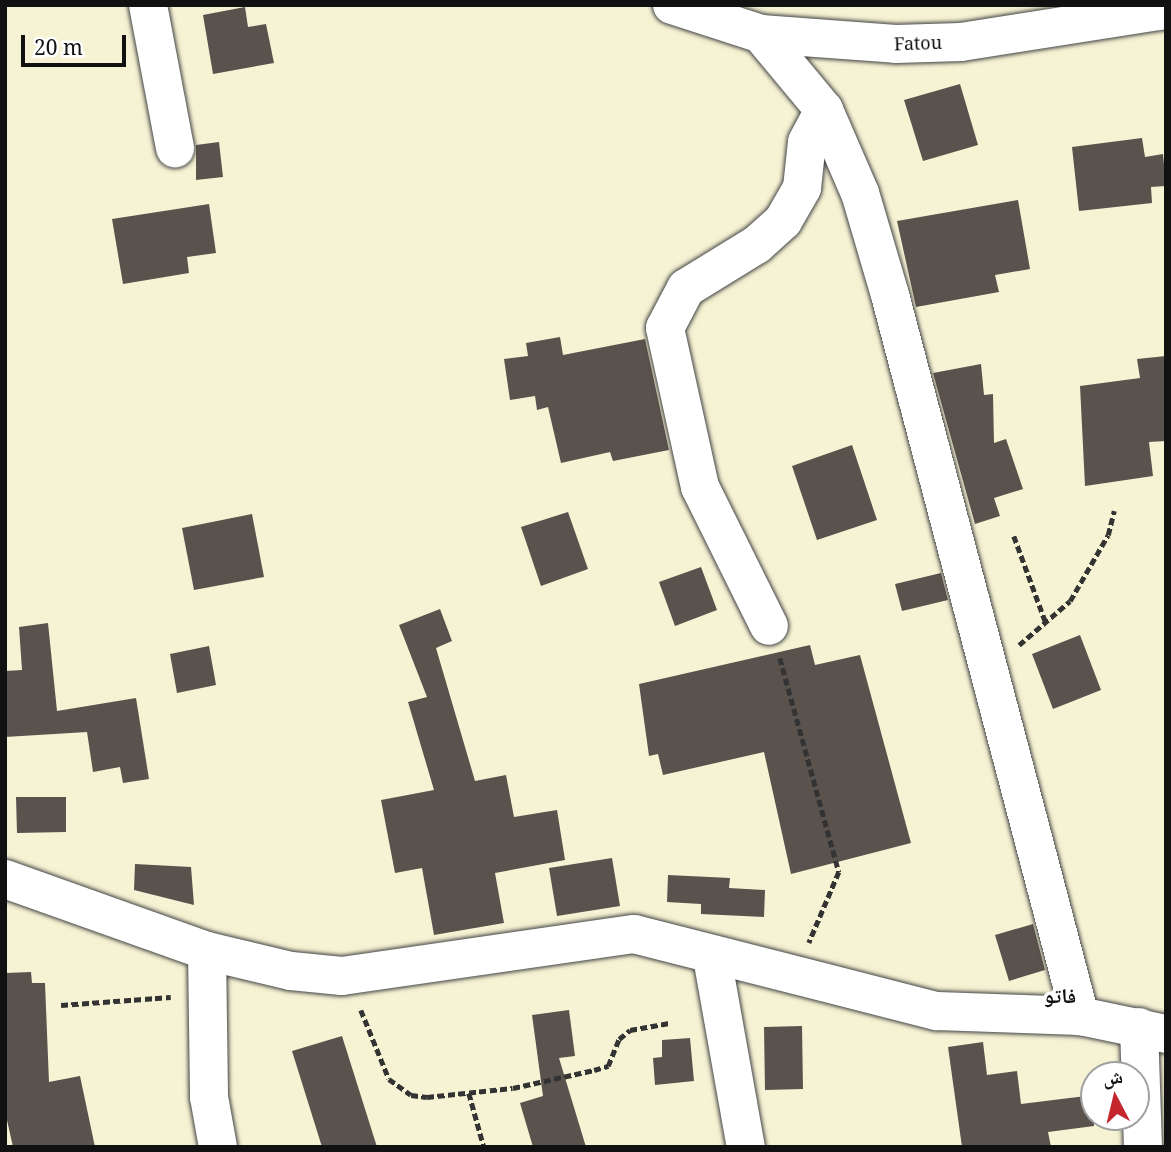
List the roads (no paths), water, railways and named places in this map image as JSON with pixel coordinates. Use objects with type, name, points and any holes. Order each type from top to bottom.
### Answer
[{"type":"street","points":[[148,5],[175,148]]},
{"type":"street","name":"Fatou","points":[[672,5],[761,34],[843,43],[961,42],[1166,10]]},
{"type":"street","points":[[761,34],[824,110],[860,193],[1080,1016]]},
{"type":"street","points":[[769,626],[700,487],[665,328],[686,288],[783,221],[802,188],[807,142],[824,110]]},
{"type":"street","points":[[5,878],[206,951],[342,976],[634,934],[790,977],[937,1011],[1080,1016],[1152,1030],[1143,1147]]},
{"type":"street","points":[[206,951],[205,995],[218,1147]]},
{"type":"street","points":[[712,957],[746,1147]]},
{"type":"district","name":"فاتو","points":[[1060,995]]}]
